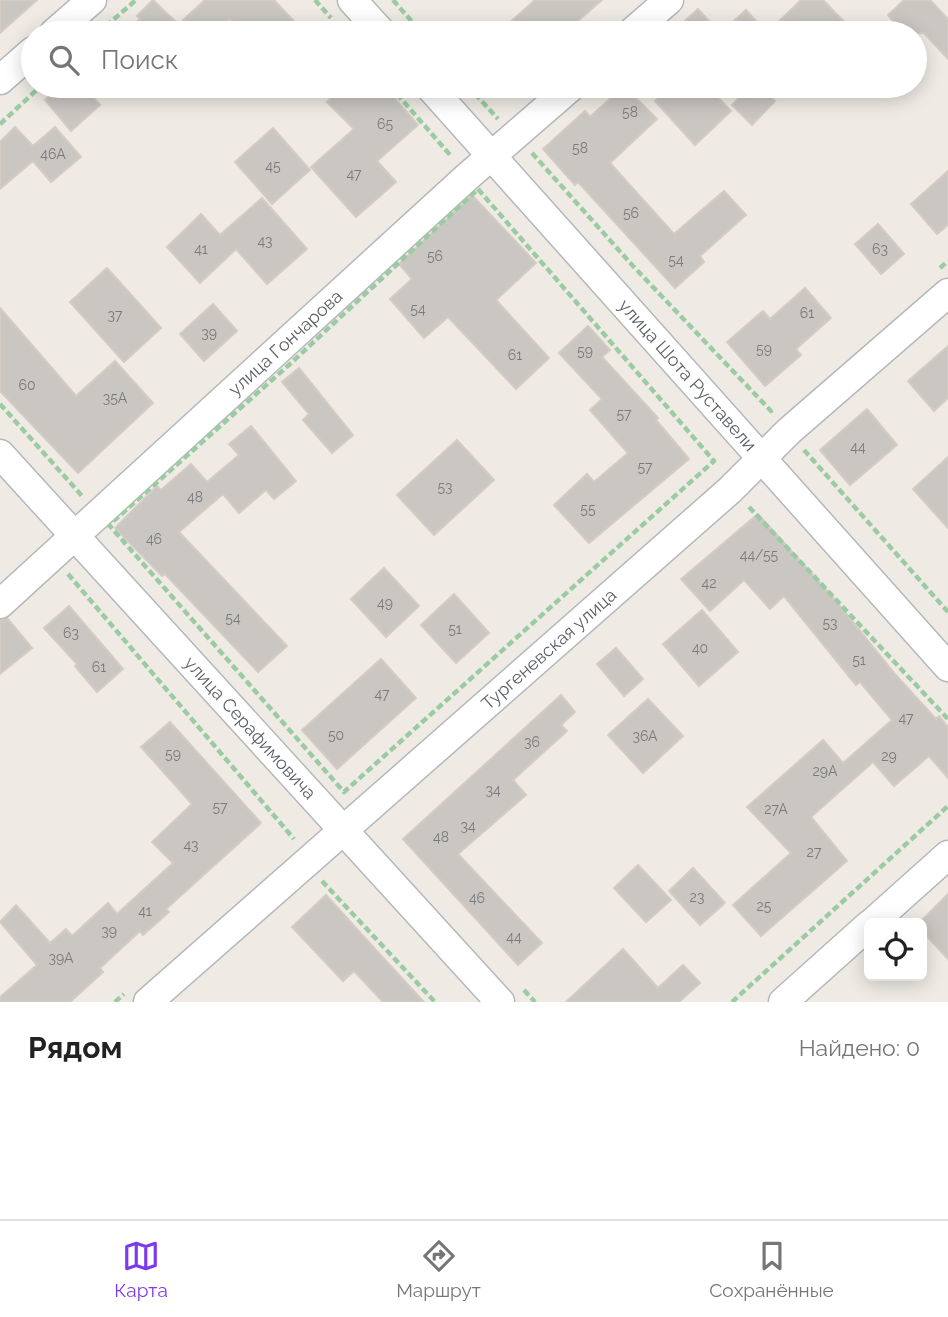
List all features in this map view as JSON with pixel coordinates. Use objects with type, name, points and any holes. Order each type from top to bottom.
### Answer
[{"type":"street","points":[[68,21],[92,0]]},
{"type":"street","points":[[352,0],[371,21]]},
{"type":"street","points":[[645,21],[669,0]]},
{"type":"street","points":[[0,80],[21,62]]},
{"type":"street","name":"улица Шота Руставели","points":[[440,98],[948,667]]},
{"type":"street","name":"улица Гончарова","points":[[0,604],[467,177],[559,98]]},
{"type":"street","name":"Тургеневская улица","points":[[148,1002],[730,490],[761,458],[948,293]]},
{"type":"street","name":"улица Серафимовича","points":[[0,454],[343,828],[509,992]]},
{"type":"street","points":[[877,918],[948,855]]},
{"type":"street","points":[[783,1002],[864,929]]},
{"type":"path","points":[[112,21],[136,0]]},
{"type":"path","points":[[393,0],[411,21]]},
{"type":"path","points":[[0,124],[28,98]]},
{"type":"path","points":[[400,98],[457,163]]},
{"type":"path","points":[[552,174],[633,266],[771,411],[782,403]]},
{"type":"path","points":[[290,364],[109,526],[344,792],[714,461],[478,189]]},
{"type":"path","points":[[0,404],[84,499]]},
{"type":"path","points":[[814,441],[804,450],[948,612]]},
{"type":"path","points":[[746,504],[948,719]]},
{"type":"path","points":[[63,568],[295,841]]},
{"type":"path","points":[[732,1002],[948,806]]},
{"type":"path","points":[[323,880],[435,1002]]},
{"type":"path","points":[[509,992],[536,1002]]},
{"type":"building","points":[[0,0],[37,0],[0,33]]},
{"type":"building","points":[[153,0],[175,21],[138,21],[140,19],[137,16]]},
{"type":"building","points":[[205,0],[274,0],[294,21],[230,19],[183,20]]},
{"type":"building","points":[[535,0],[602,0],[578,21],[511,21]]},
{"type":"building","points":[[801,0],[823,0],[843,21],[779,21]]},
{"type":"building","points":[[904,0],[930,0],[948,19],[948,59],[927,36],[927,21],[893,21],[888,15]]},
{"type":"building","points":[[698,9],[709,21],[685,21]]},
{"type":"building","points":[[746,10],[756,21],[734,21]]},
{"type":"building","points":[[94,98],[100,105],[71,131],[45,100]]},
{"type":"building","points":[[331,98],[394,98],[418,125],[377,161],[396,182],[356,217],[311,167],[354,129],[327,102]]},
{"type":"building","points":[[611,98],[636,98],[657,119],[610,163],[674,234],[724,191],[746,215],[700,256],[704,262],[675,288],[578,182],[575,185],[543,149],[585,111],[590,117]]},
{"type":"building","points":[[658,98],[719,98],[731,111],[695,145],[655,101]]},
{"type":"building","points":[[739,98],[772,98],[775,101],[752,125],[732,105]]},
{"type":"building","points":[[15,127],[33,146],[55,127],[81,157],[51,182],[33,161],[0,189],[0,142]]},
{"type":"building","points":[[273,128],[310,170],[272,204],[235,162]]},
{"type":"building","points":[[948,171],[948,225],[937,234],[911,204]]},
{"type":"building","points":[[472,195],[536,263],[496,300],[549,358],[516,389],[448,317],[424,338],[390,299],[412,279],[399,264]]},
{"type":"building","points":[[262,198],[307,249],[267,284],[236,249],[200,283],[167,247],[201,214],[220,235]]},
{"type":"building","points":[[878,224],[904,254],[881,274],[855,244]]},
{"type":"building","points":[[107,268],[161,328],[124,362],[70,302]]},
{"type":"building","points":[[805,288],[831,318],[796,349],[801,355],[765,386],[727,342],[763,311],[770,319]]},
{"type":"building","points":[[213,304],[237,331],[204,361],[180,334]]},
{"type":"building","points":[[0,308],[76,396],[115,361],[153,403],[78,473],[0,391]]},
{"type":"building","points":[[588,326],[610,350],[602,357],[658,418],[656,420],[689,459],[589,543],[554,505],[587,474],[594,482],[628,453],[590,410],[602,399],[559,353]]},
{"type":"building","points":[[948,346],[948,398],[934,411],[908,381]]},
{"type":"building","points":[[299,368],[353,435],[332,453],[303,420],[309,414],[282,382]]},
{"type":"building","points":[[867,409],[897,445],[850,485],[820,450]]},
{"type":"building","points":[[251,426],[296,481],[274,499],[266,490],[239,513],[223,494],[179,532],[287,646],[258,672],[165,574],[162,576],[115,528],[157,486],[161,490],[191,464],[207,482],[239,455],[229,444]]},
{"type":"building","points":[[457,440],[494,480],[434,535],[397,495]]},
{"type":"building","points":[[948,457],[948,528],[913,489]]},
{"type":"building","points":[[758,514],[831,595],[894,673],[936,719],[939,716],[948,727],[948,778],[929,756],[894,786],[873,762],[811,817],[847,861],[761,936],[733,905],[791,853],[747,807],[823,740],[843,763],[892,720],[860,682],[856,685],[784,596],[770,609],[744,580],[710,611],[681,579]]},
{"type":"building","points":[[384,568],[419,606],[386,637],[351,599]]},
{"type":"building","points":[[454,594],[489,633],[456,663],[421,625]]},
{"type":"building","points":[[69,606],[123,669],[97,692],[75,666],[77,664],[44,628]]},
{"type":"building","points":[[702,610],[738,652],[699,686],[663,644]]},
{"type":"building","points":[[7,618],[32,648],[0,674],[0,620]]},
{"type":"building","points":[[616,648],[643,679],[624,696],[597,664]]},
{"type":"building","points":[[381,659],[416,698],[337,769],[302,730]]},
{"type":"building","points":[[561,695],[575,712],[561,725],[567,731],[513,780],[526,795],[458,854],[542,943],[518,965],[403,839]]},
{"type":"building","points":[[648,699],[683,736],[643,773],[608,735]]},
{"type":"building","points":[[170,722],[261,823],[166,909],[169,912],[143,935],[140,931],[100,968],[103,972],[70,1002],[0,1002],[0,997],[37,965],[0,922],[16,905],[50,943],[66,929],[72,936],[108,903],[117,914],[173,863],[152,842],[192,804],[141,747]]},
{"type":"building","points":[[638,865],[671,900],[646,922],[614,888]]},
{"type":"building","points":[[693,868],[725,903],[700,925],[669,891]]},
{"type":"building","points":[[948,894],[948,959],[927,936],[927,918],[924,918]]},
{"type":"building","points":[[326,895],[424,1002],[383,1002],[354,971],[343,981],[292,927]]},
{"type":"building","points":[[623,949],[658,988],[683,965],[700,983],[679,1002],[566,1002]]}]
